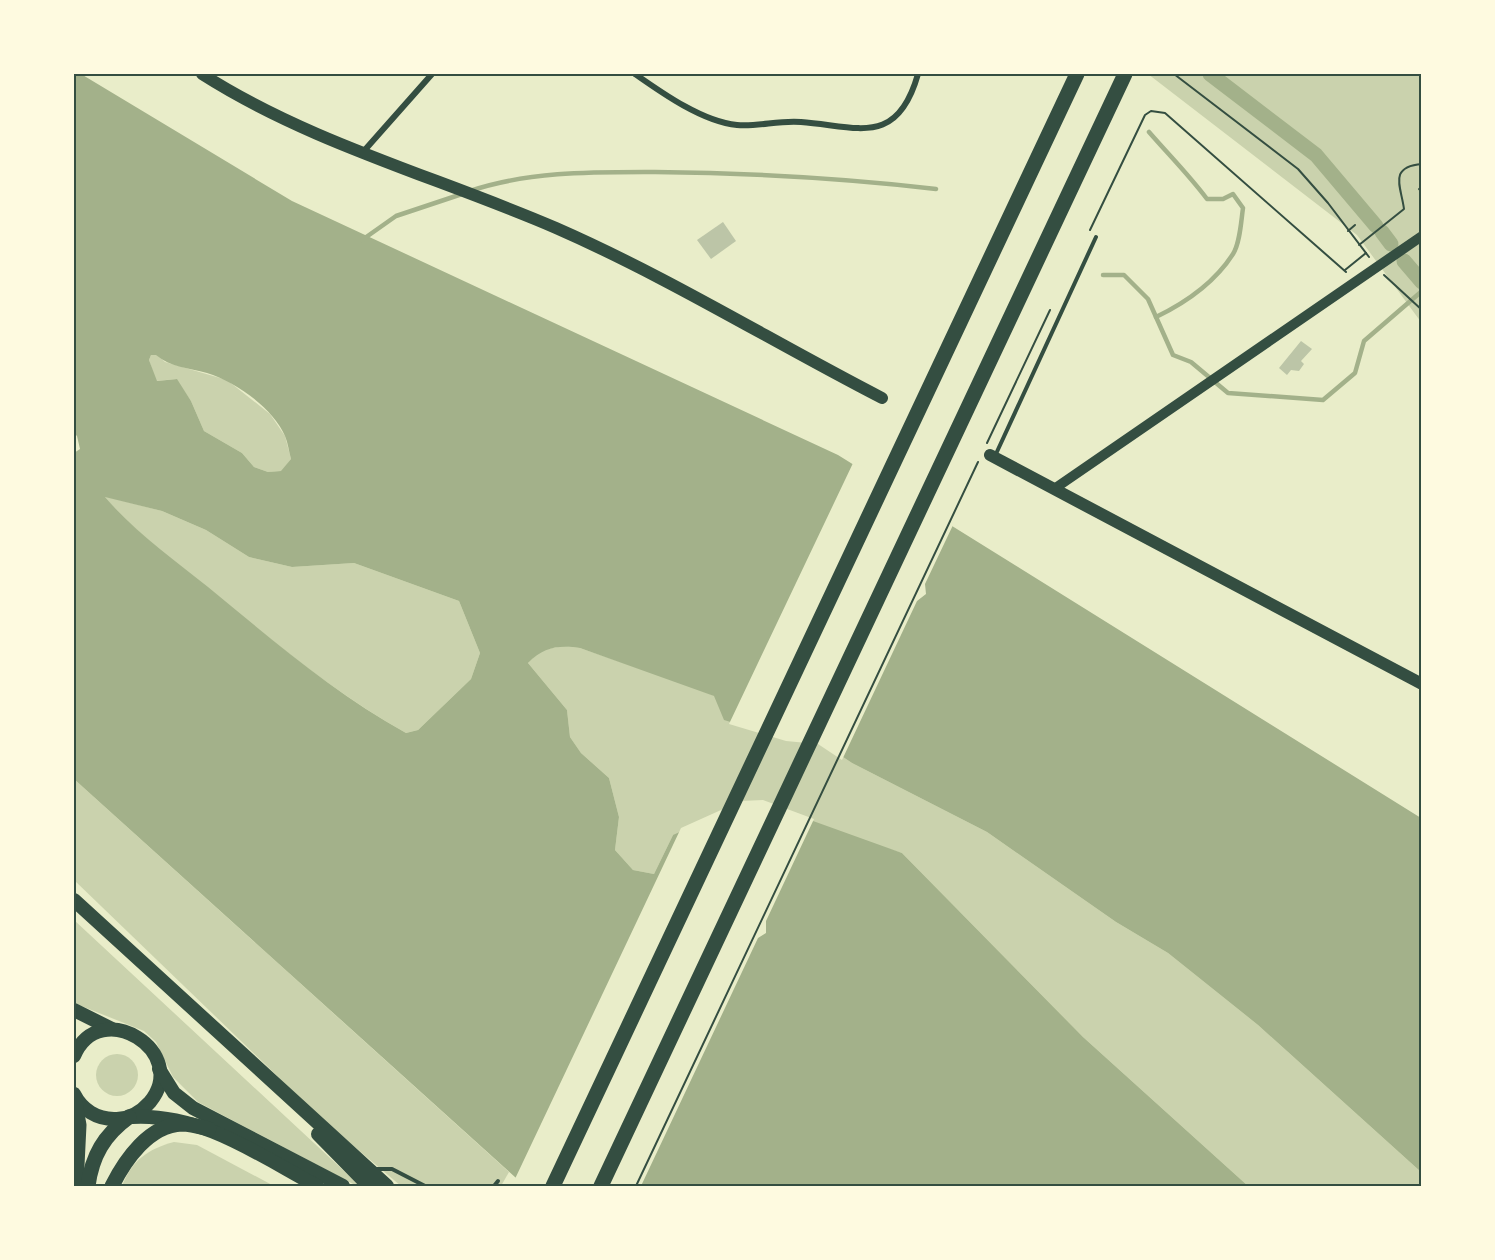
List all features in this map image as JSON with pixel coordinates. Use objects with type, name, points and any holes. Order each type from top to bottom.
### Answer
[{"type":"highway","points":[[553,1186],[1077,74]]},
{"type":"highway","points":[[601,1186],[1122,80]]},
{"type":"highway","points":[[74,900],[297,1107],[308,1112],[387,1186]]},
{"type":"highway","points":[[74,1010],[112,1029],[125,1031],[143,1040],[156,1056],[159,1069],[159,1084],[153,1098],[144,1109],[113,1129],[101,1145],[93,1162],[88,1186]]},
{"type":"highway","points":[[74,1056],[86,1039],[98,1032],[112,1029]]},
{"type":"highway","points":[[159,1069],[174,1093],[193,1108],[343,1186]]},
{"type":"highway","points":[[74,1096],[82,1107],[104,1119],[158,1115],[209,1129],[317,1186]]},
{"type":"highway","points":[[74,1096],[79,1125],[76,1186]]},
{"type":"highway","points":[[297,1107],[302,1117],[369,1186]]},
{"type":"highway","points":[[112,1186],[133,1153],[154,1134],[174,1125],[184,1124],[209,1129]]},
{"type":"main road","points":[[202,74],[259,105],[363,152],[565,232],[633,265],[882,398]]},
{"type":"main road","points":[[987,455],[1422,684]]},
{"type":"street","points":[[363,152],[432,74]]},
{"type":"street","points":[[635,74],[686,106],[734,125],[786,121],[860,130],[879,126],[890,120],[909,96],[918,74]]},
{"type":"street","points":[[1054,489],[1422,237]]},
{"type":"lane","points":[[987,455],[1096,237]]},
{"type":"lane","points":[[368,1169],[392,1169],[425,1186]]},
{"type":"lane","points":[[494,1186],[498,1181]]},
{"type":"path","points":[[1089,231],[1145,115],[1158,110],[1166,113],[1344,271],[1366,253],[1328,203],[1298,170],[1174,74]]},
{"type":"path","points":[[1359,245],[1404,210],[1399,183],[1401,171],[1406,166],[1422,164]]},
{"type":"path","points":[[1422,187],[1419,189],[1422,192]]},
{"type":"path","points":[[1348,231],[1355,225]]},
{"type":"path","points":[[1382,273],[1422,310]]},
{"type":"path","points":[[636,1186],[987,455],[1054,304]]},
{"type":"shaded area","points":[[74,74],[81,74],[292,201],[838,455],[1421,818],[1421,1172],[1258,1025],[1168,953],[1116,922],[987,832],[852,763],[819,741],[786,739],[724,720],[714,696],[580,648],[565,647],[546,650],[528,663],[567,710],[570,737],[581,753],[609,778],[619,817],[615,850],[633,870],[654,874],[673,835],[742,804],[763,803],[902,853],[1083,1037],[1248,1186],[525,1186],[74,779],[74,453],[80,449],[74,433]],"holes":[[[151,355],[156,355],[174,365],[218,377],[252,397],[263,406],[279,426],[286,439],[291,459],[281,471],[268,472],[254,467],[242,453],[204,431],[191,401],[177,379],[157,381],[149,360]],[[105,497],[162,511],[206,530],[249,557],[292,567],[354,563],[459,601],[480,653],[471,679],[418,730],[406,733],[354,701],[279,646],[141,533]]]},
{"type":"shaded area","points":[[1148,74],[1421,74],[1421,322],[1357,235]]},
{"type":"shaded area","points":[[156,354],[165,362],[227,380],[270,414],[285,436],[291,459],[282,471],[268,472],[254,467],[242,453],[204,431],[191,401],[176,379],[156,381],[149,360],[151,355]]},
{"type":"shaded area","points":[[104,496],[162,511],[206,530],[249,557],[292,567],[354,563],[459,601],[480,653],[471,679],[418,730],[406,733],[332,686],[285,651],[158,549]]},
{"type":"shaded area","points":[[564,646],[580,648],[696,688],[819,741],[852,763],[987,832],[1116,922],[1168,953],[1258,1025],[1421,1172],[1421,1186],[1248,1186],[1083,1037],[902,853],[863,841],[673,835],[654,874],[633,870],[615,850],[619,817],[609,778],[581,753],[570,737],[567,710],[528,663],[541,650]]},
{"type":"shaded area","points":[[74,779],[509,1172],[501,1186],[401,1186],[324,1121],[74,880]]},
{"type":"shaded area","points":[[74,920],[358,1184],[357,1186],[198,1102],[173,1077],[156,1042],[144,1031],[74,1003]]},
{"type":"shaded area","points":[[117,1054],[125,1055],[132,1060],[137,1067],[137,1083],[132,1090],[125,1095],[117,1096],[109,1095],[102,1090],[97,1083],[96,1075],[97,1067],[102,1060],[109,1055]]},
{"type":"shaded area","points":[[174,1142],[197,1145],[274,1186],[122,1186],[136,1162],[156,1148]]},
{"type":"pier","points":[[854,461],[954,523],[925,584],[926,594],[917,601],[842,760],[818,744],[786,741],[729,724]]},
{"type":"pier","points":[[763,800],[814,819],[766,921],[766,933],[758,938],[641,1186],[520,1186],[514,1181],[681,828],[741,801]]},
{"type":"building","points":[[723,222],[736,241],[711,259],[697,240]]},
{"type":"building","points":[[1301,341],[1312,349],[1301,361],[1304,364],[1299,371],[1291,370],[1287,375],[1279,368]]},
{"type":"waterway","points":[[1210,74],[1316,155],[1376,226]]},
{"type":"waterway","points":[[1149,132],[1207,199],[1223,199],[1233,194],[1243,208],[1237,244],[1226,264],[1199,291],[1156,317]]},
{"type":"waterway","points":[[470,191],[492,184],[538,176],[632,172],[796,177],[936,189]]},
{"type":"waterway","points":[[362,240],[396,216],[462,194]]},
{"type":"waterway","points":[[1382,232],[1391,244]]},
{"type":"waterway","points":[[1404,261],[1422,282]]},
{"type":"waterway","points":[[1103,275],[1124,275],[1148,299],[1173,355],[1191,362],[1228,393],[1323,400],[1355,373],[1364,341],[1422,291]]}]
